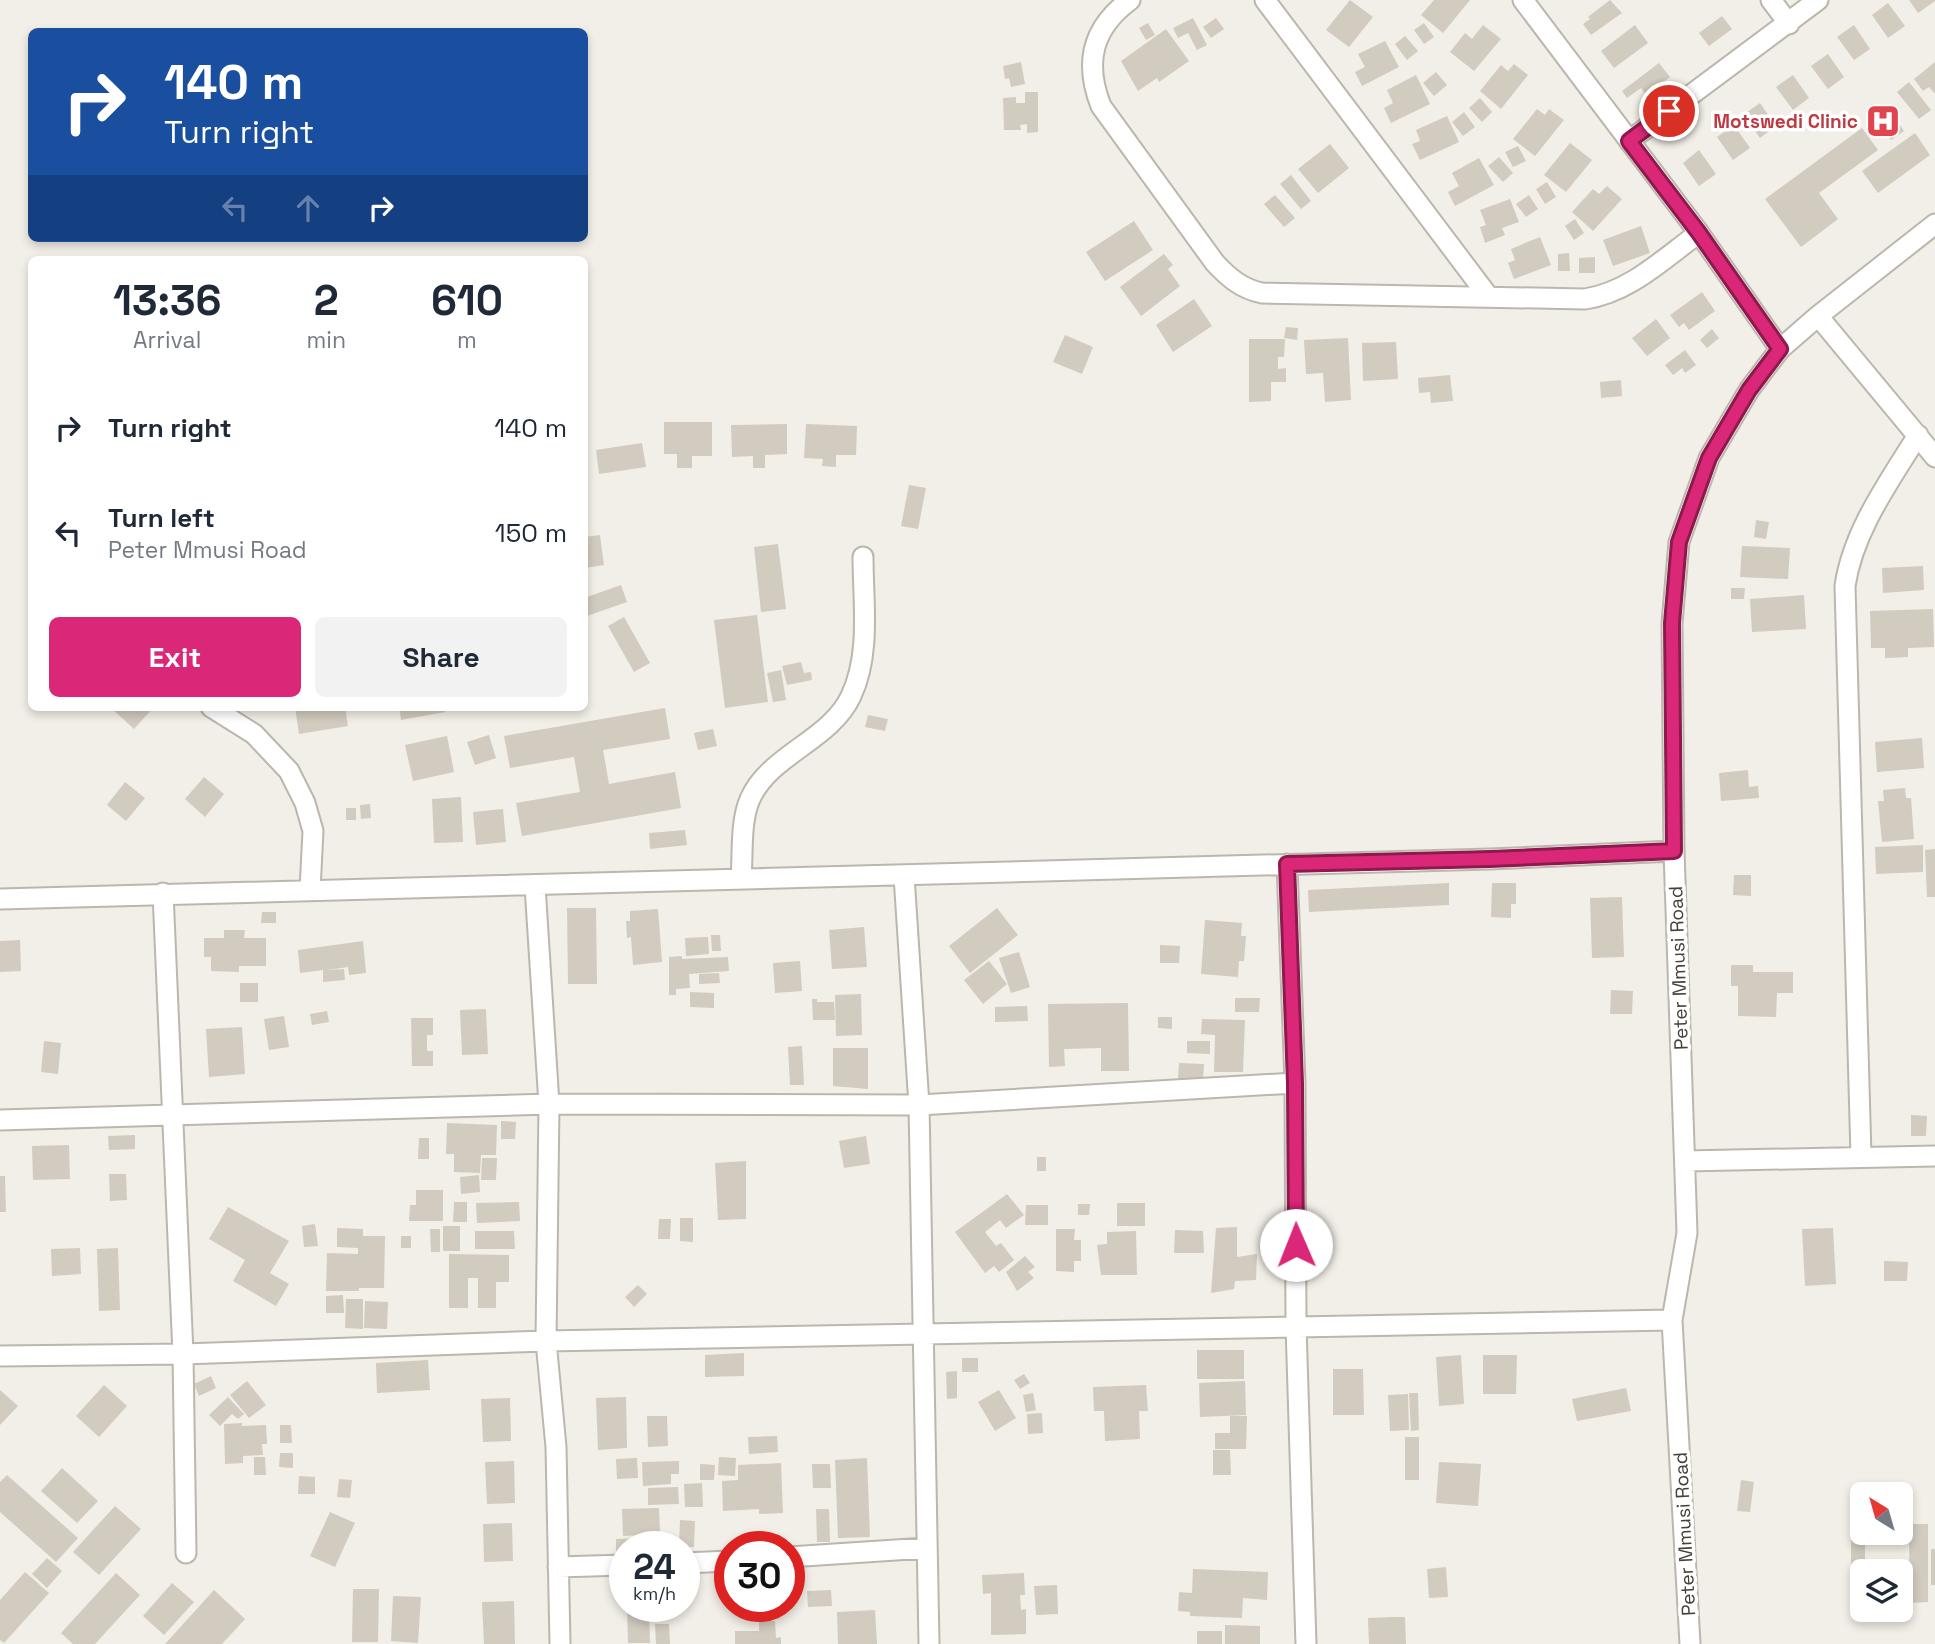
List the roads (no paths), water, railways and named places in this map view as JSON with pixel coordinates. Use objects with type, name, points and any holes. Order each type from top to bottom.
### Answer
[{"type":"street","points":[[1130,0],[1109,18],[1100,32],[1092,64],[1095,91],[1101,106],[1121,136],[1215,262],[1236,283],[1262,293],[1585,299],[1607,294],[1630,284],[1699,233]]},
{"type":"street","points":[[1265,0],[1488,296]]},
{"type":"street","points":[[1523,0],[1699,233],[1780,349]]},
{"type":"street","points":[[1771,0],[1789,24]]},
{"type":"street","points":[[1629,141],[1818,0]]},
{"type":"street","name":"Peter Mmusi Road","points":[[1690,1644],[1672,1320],[1687,1233],[1674,851],[1672,623],[1679,542],[1709,458],[1749,390],[1780,349],[1935,225]]},
{"type":"street","points":[[1818,316],[1935,457]]},
{"type":"street","points":[[1861,1156],[1845,586],[1849,562],[1860,536],[1918,435]]},
{"type":"street","points":[[741,879],[745,817],[759,784],[839,716],[852,694],[863,652],[863,557]]},
{"type":"street","points":[[217,711],[254,734],[289,771],[305,803],[313,831],[310,890]]},
{"type":"street","points":[[0,899],[904,876],[1674,851]]},
{"type":"street","points":[[1287,864],[1295,1083],[1296,1326],[1306,1644]]},
{"type":"street","points":[[904,876],[919,1105],[929,1644]]},
{"type":"street","points":[[536,886],[549,1104],[545,1341],[556,1447],[560,1644]]},
{"type":"street","points":[[163,893],[183,1354],[186,1553]]},
{"type":"street","points":[[0,1120],[549,1104],[919,1105],[1295,1083]]},
{"type":"street","points":[[1685,1161],[1935,1156]]},
{"type":"street","points":[[0,1356],[183,1354],[545,1341],[1672,1320]]},
{"type":"street","points":[[805,1556],[926,1548]]},
{"type":"street","points":[[558,1567],[609,1565]]},
{"type":"place","name":"Motswedi Clinic","points":[[1883,121]]}]
